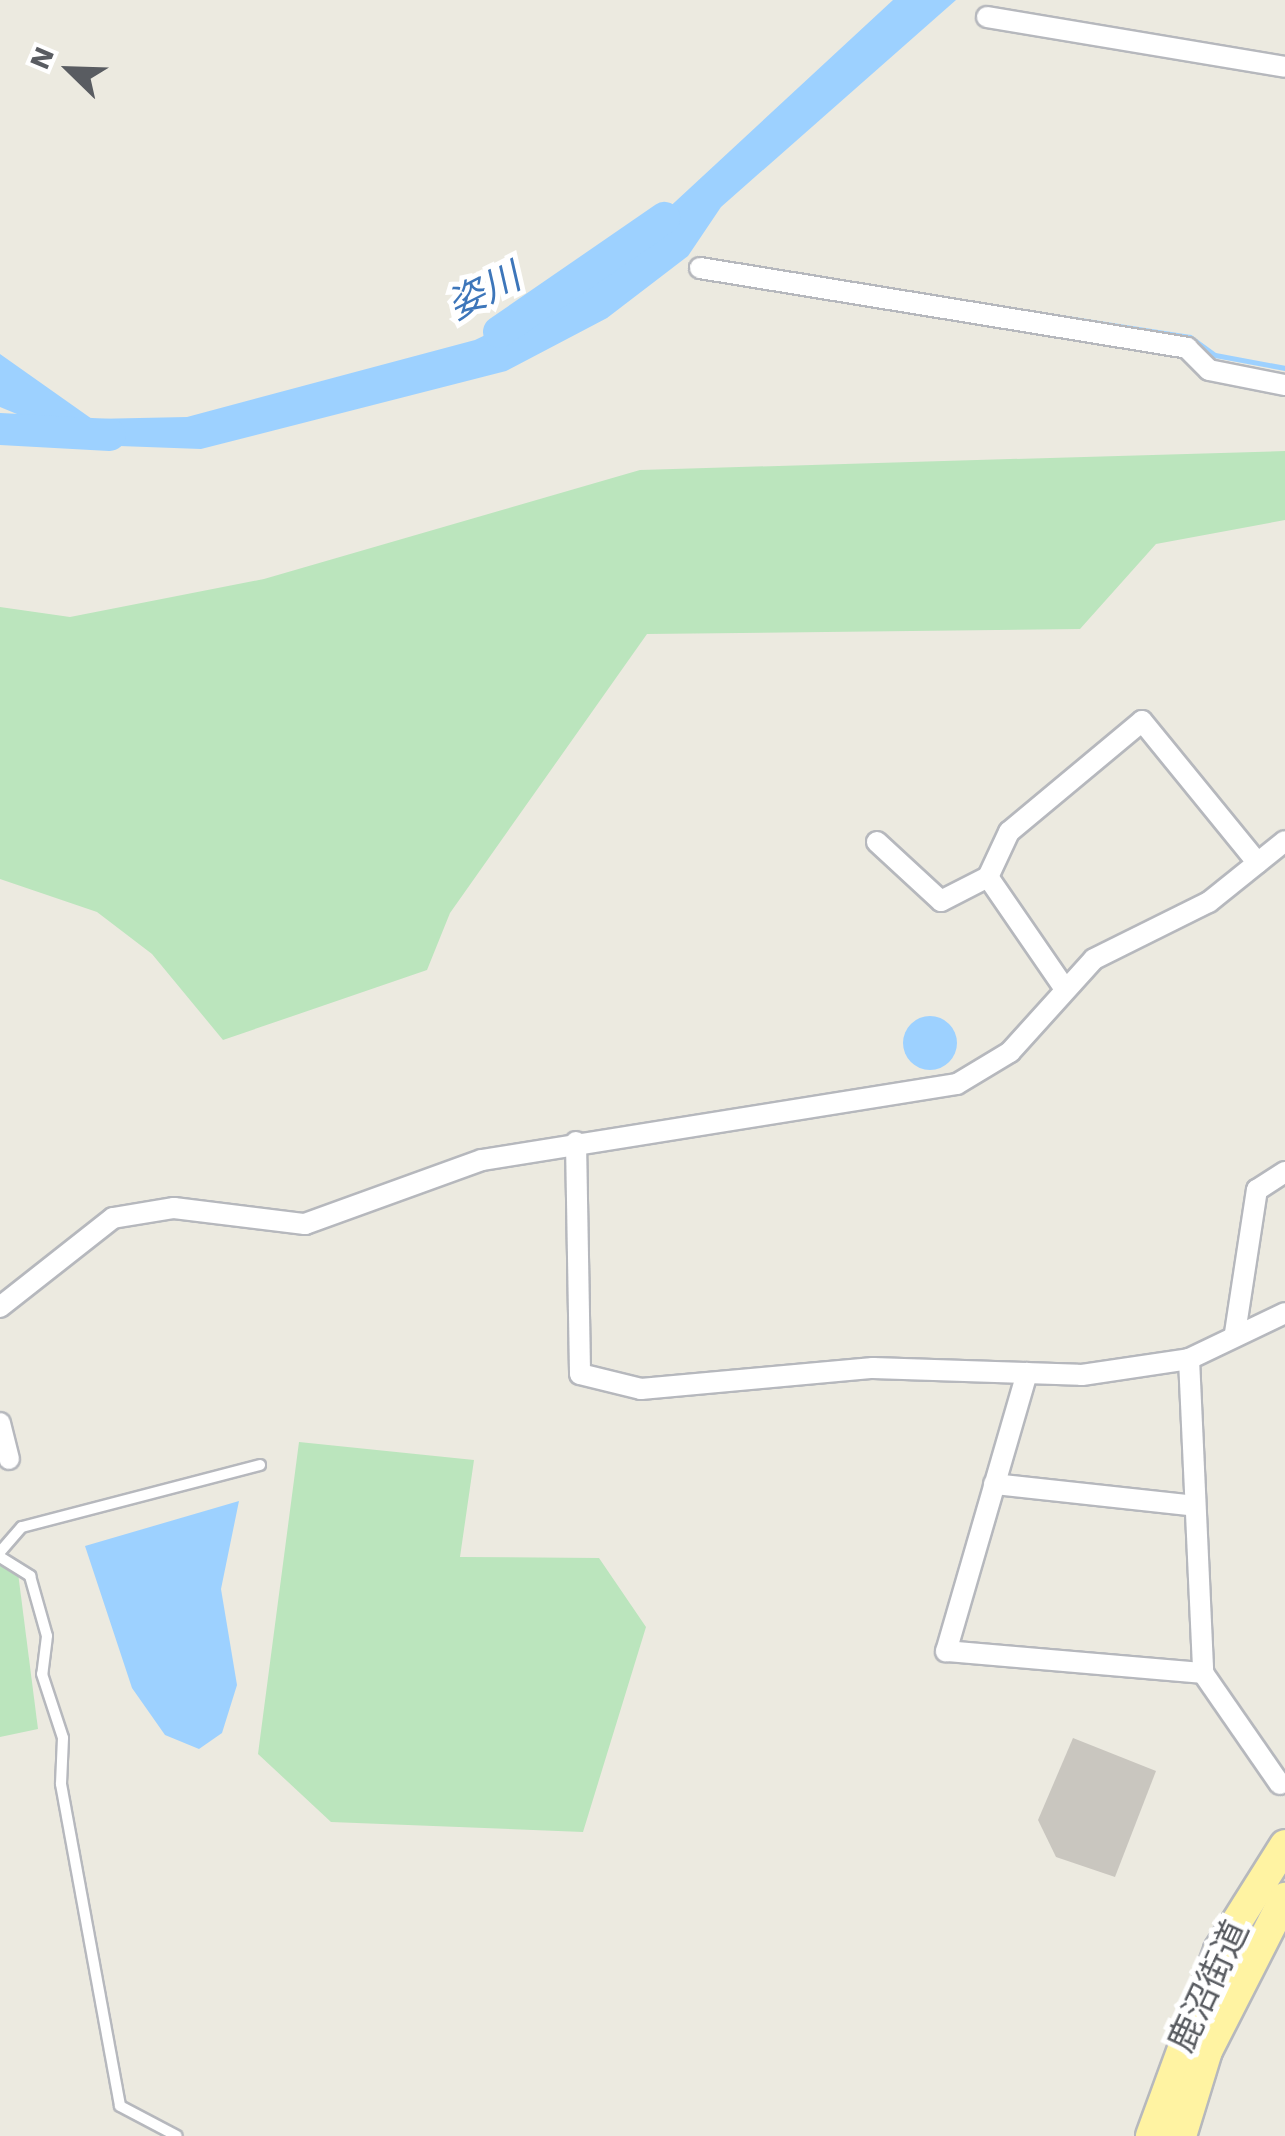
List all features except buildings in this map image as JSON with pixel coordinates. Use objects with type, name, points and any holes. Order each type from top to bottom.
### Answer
[{"type":"main road","name":"鹿沼街道","points":[[1151,2136],[1219,1950],[1285,1845]]},
{"type":"main road","name":"鹿沼街道","points":[[1181,2136],[1208,2052],[1285,1898]]},
{"type":"street","points":[[987,17],[1285,66]]},
{"type":"street","points":[[700,268],[1187,348],[1210,370],[1285,385]]},
{"type":"street","points":[[876,842],[941,901],[988,877],[1009,832],[1142,721],[1258,863]]},
{"type":"street","points":[[0,1307],[113,1218],[174,1208],[305,1224],[482,1160],[958,1084],[1010,1052],[1064,986],[1258,863],[1285,841]]},
{"type":"street","points":[[988,877],[1064,986]]},
{"type":"street","points":[[576,1142],[580,1374],[641,1390],[873,1368],[1027,1373],[1188,1360],[1285,1312]]},
{"type":"street","points":[[1236,1333],[1257,1190],[1285,1172]]},
{"type":"street","points":[[1188,1360],[1203,1672],[1280,1784]]},
{"type":"street","points":[[1027,1373],[946,1651],[1203,1672]]},
{"type":"street","points":[[0,1423],[9,1459]]},
{"type":"street","points":[[994,1484],[1195,1506]]},
{"type":"lane","points":[[177,2136],[120,2106],[60,1784],[63,1738],[42,1674],[47,1636],[30,1576],[0,1554],[22,1527],[260,1465]]},
{"type":"green space","points":[[1285,451],[1285,520],[1156,544],[1080,629],[647,634],[450,913],[427,970],[223,1040],[152,954],[97,912],[0,879],[0,607],[70,617],[264,579],[640,470]]},
{"type":"green space","points":[[299,1442],[474,1460],[460,1557],[599,1558],[646,1627],[583,1832],[331,1822],[258,1754]]},
{"type":"green space","points":[[0,1553],[17,1565],[38,1729],[0,1737]]},
{"type":"water","points":[[893,0],[956,0],[721,207],[688,256],[607,318],[506,371],[201,449],[92,445],[0,407],[0,354],[92,419],[187,417],[475,340],[581,289]]},
{"type":"water","points":[[930,1016],[949,1024],[957,1043],[949,1062],[930,1070],[911,1062],[903,1043],[911,1024]]},
{"type":"water","points":[[239,1501],[221,1589],[237,1685],[222,1733],[199,1749],[165,1735],[132,1688],[85,1546]]},
{"type":"waterway","points":[[499,332],[664,218]]},
{"type":"waterway","points":[[1015,310],[1190,337],[1215,355],[1285,368]]},
{"type":"waterway","name":"姿川","points":[[0,429],[110,435]]}]
